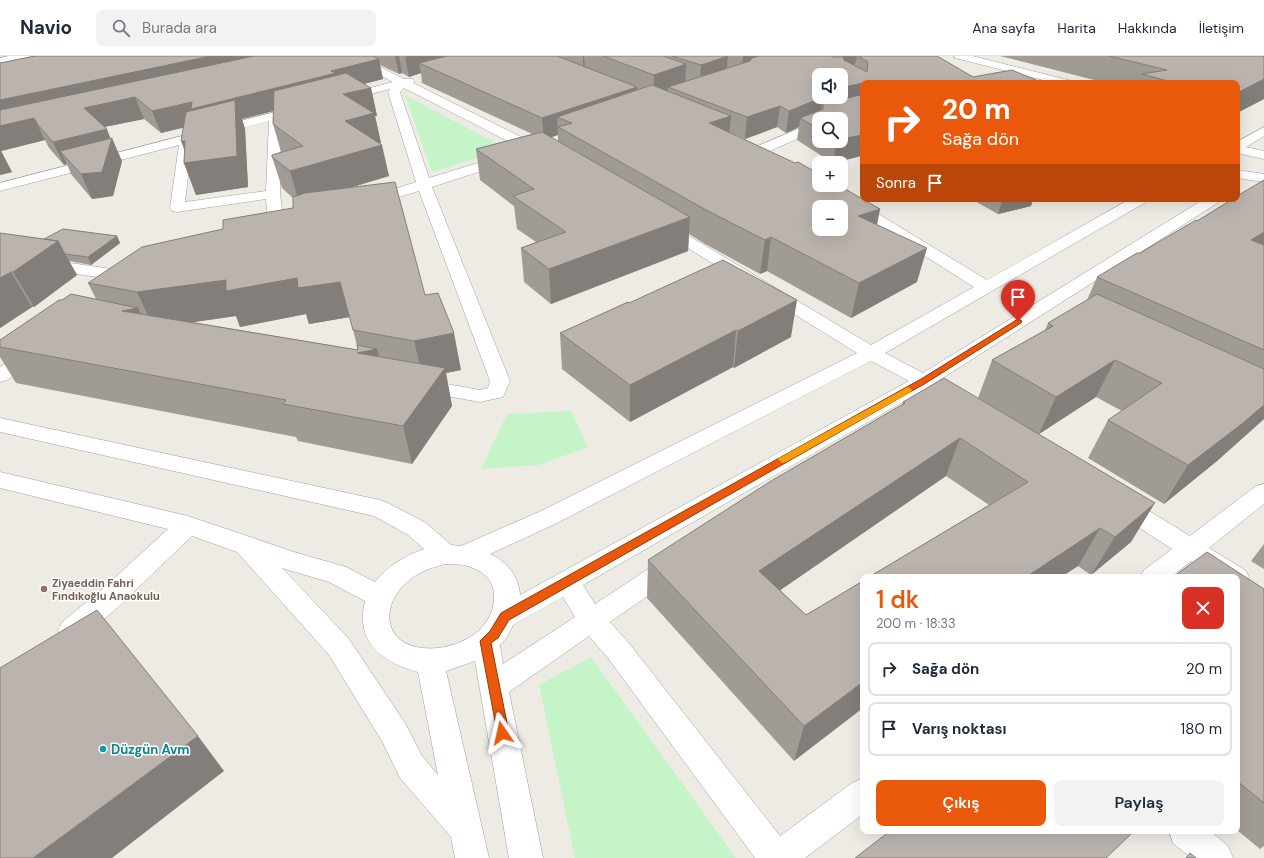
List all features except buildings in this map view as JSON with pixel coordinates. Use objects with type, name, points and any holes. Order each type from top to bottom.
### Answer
[{"type":"street","points":[[0,61],[25,56]]},
{"type":"street","points":[[350,56],[410,81],[555,161]]},
{"type":"street","points":[[959,56],[1057,80]]},
{"type":"street","points":[[0,68],[38,61]]},
{"type":"street","points":[[1036,80],[1049,78]]},
{"type":"street","points":[[335,100],[410,81]]},
{"type":"street","points":[[400,382],[480,396],[496,393],[500,381],[424,185],[394,92],[410,81]]},
{"type":"street","points":[[0,187],[312,106]]},
{"type":"street","points":[[275,116],[273,194],[277,231]]},
{"type":"street","points":[[758,151],[812,127]]},
{"type":"street","points":[[1240,146],[1264,131]]},
{"type":"street","points":[[186,139],[177,208],[273,194]]},
{"type":"street","points":[[358,206],[549,144]]},
{"type":"street","points":[[744,146],[758,151],[771,159]]},
{"type":"street","points":[[1240,149],[1264,155]]},
{"type":"street","points":[[1243,176],[1264,178]]},
{"type":"street","points":[[842,198],[986,287]]},
{"type":"street","points":[[0,425],[380,509],[417,529],[454,555],[482,560],[496,570],[505,583],[508,600],[505,616],[494,634],[486,641],[476,649],[453,658],[430,662],[407,658],[390,648],[378,632],[375,615],[380,596],[390,581],[406,568],[424,559],[454,555],[549,517],[871,353],[1136,202]]},
{"type":"street","points":[[896,422],[933,387],[1045,304],[1209,202]]},
{"type":"street","points":[[649,218],[871,353],[933,387],[976,414]]},
{"type":"street","points":[[262,236],[292,226]]},
{"type":"street","points":[[0,258],[136,279]]},
{"type":"street","points":[[1045,304],[1066,314]]},
{"type":"street","points":[[0,376],[43,346]]},
{"type":"street","points":[[505,616],[933,387]]},
{"type":"street","points":[[0,480],[188,525],[246,546],[337,574],[380,596]]},
{"type":"street","points":[[1157,574],[1264,492]]},
{"type":"street","points":[[1103,494],[1231,574]]},
{"type":"street","points":[[55,642],[108,600],[188,525]]},
{"type":"street","points":[[246,546],[339,648],[394,733],[411,767],[466,829]]},
{"type":"street","points":[[494,686],[690,555]]},
{"type":"street","points":[[567,582],[591,620],[618,650],[777,858],[860,796]]},
{"type":"street","points":[[486,641],[526,858]]},
{"type":"street","points":[[430,662],[472,858]]},
{"type":"street","points":[[1188,834],[1216,858]]},
{"type":"green space","points":[[405,95],[507,149],[432,172]]},
{"type":"green space","points":[[571,411],[588,447],[539,465],[481,469],[507,414]]},
{"type":"green space","points":[[591,657],[736,858],[575,858],[539,685]]},
{"type":"slow traffic","points":[[783,460],[908,390]]},
{"type":"place","name":"Ziyaeddin Fahri Fındıkoğlu Anaokulu","points":[[44,589]]},
{"type":"place","name":"Düzgün Avm","points":[[103,749]]},
{"type":"route","points":[[502,733],[486,641],[494,634],[505,616],[924,381],[1018,321]]}]
